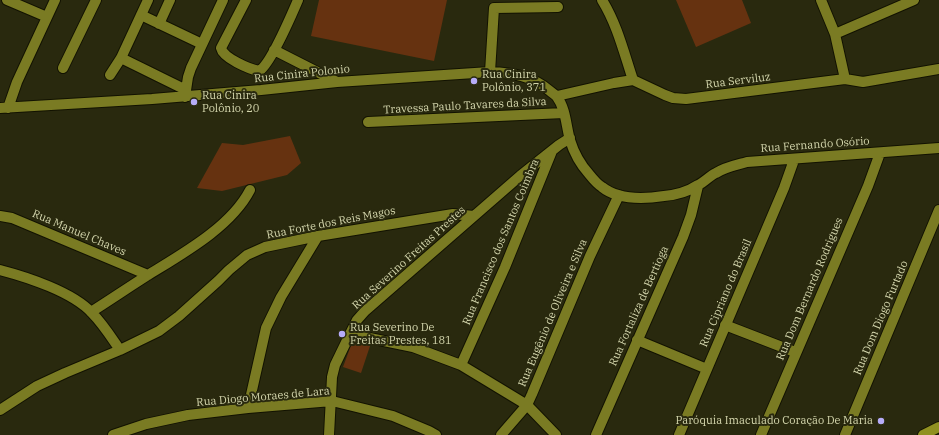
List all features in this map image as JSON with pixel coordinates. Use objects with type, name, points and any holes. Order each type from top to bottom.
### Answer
[{"type":"main road","points":[[922,435],[939,427]]},
{"type":"street","points":[[7,0],[47,17]]},
{"type":"street","points":[[4,108],[55,0]]},
{"type":"street","points":[[62,68],[96,0]]},
{"type":"street","points":[[159,24],[170,0]]},
{"type":"street","points":[[121,58],[185,93],[191,68],[223,0]]},
{"type":"street","points":[[246,0],[221,48],[224,54],[238,63],[259,71],[263,68],[274,50],[298,0]]},
{"type":"street","points":[[570,138],[564,113],[557,96],[633,80],[616,30],[602,0]]},
{"type":"street","points":[[821,0],[835,34],[845,79]]},
{"type":"street","points":[[835,34],[914,0]]},
{"type":"street","points":[[110,75],[121,58],[141,15],[145,1]]},
{"type":"street","points":[[490,72],[494,8],[558,7]]},
{"type":"street","points":[[141,15],[202,44]]},
{"type":"street","points":[[274,50],[337,82]]},
{"type":"street","name":"Rua Serviluz","points":[[633,80],[673,98],[686,99],[845,79],[864,82],[939,69]]},
{"type":"street","name":"Rua Cinira Polonio","points":[[4,108],[185,93],[261,90],[337,82],[490,72],[507,73],[527,77],[543,85],[557,96]]},
{"type":"street","name":"Travessa Paulo Tavares da Silva","points":[[368,122],[564,113]]},
{"type":"street","name":"Rua Severino Freitas Prestes","points":[[329,435],[332,401],[332,377],[335,365],[357,320],[364,311],[520,176],[570,138]]},
{"type":"street","name":"Rua Fernando Osório","points":[[570,138],[580,164],[603,188],[619,195],[642,198],[665,196],[683,192],[698,186],[729,166],[747,162],[794,160],[939,148]]},
{"type":"street","name":"Rua Francisco dos Santos Coimbra","points":[[461,365],[505,267],[553,150]]},
{"type":"street","name":"Rua Dom Bernardo Rodrigues","points":[[761,435],[795,352],[868,186],[880,152]]},
{"type":"street","name":"Rua Cipriano do Brasil","points":[[679,435],[784,188],[794,160]]},
{"type":"street","name":"Rua Fortaliza de Bertioga","points":[[596,435],[683,237],[691,215],[698,186]]},
{"type":"street","points":[[92,312],[186,251],[217,228],[243,201],[250,190]]},
{"type":"street","name":"Rua Eugênio de Oliveira e Silva","points":[[501,435],[527,404],[590,256],[619,195]]},
{"type":"street","name":"Rua Dom Diogo Furtado","points":[[845,435],[939,210]]},
{"type":"street","name":"Rua Forte dos Reis Magos","points":[[1,408],[36,386],[120,350],[159,331],[170,324],[247,255],[265,247],[318,236],[453,214],[474,216]]},
{"type":"street","name":"Rua Manuel Chaves","points":[[0,216],[12,218],[148,276]]},
{"type":"street","points":[[248,408],[266,328],[280,297],[318,236]]},
{"type":"street","points":[[0,270],[32,280],[79,302],[92,312],[120,350]]},
{"type":"street","points":[[725,325],[795,352]]},
{"type":"street","points":[[350,334],[413,347],[461,365],[527,404],[556,435]]},
{"type":"street","points":[[637,340],[707,369]]},
{"type":"street","name":"Rua Diogo Moraes de Lara","points":[[114,435],[160,420],[196,414],[332,401],[393,416],[436,435]]},
{"type":"shaded area","points":[[319,0],[447,0],[434,61],[311,36]]},
{"type":"shaded area","points":[[676,0],[742,0],[751,23],[696,47]]},
{"type":"shaded area","points":[[290,136],[301,163],[287,175],[222,191],[197,188],[222,143],[243,145]]},
{"type":"shaded area","points":[[353,340],[370,346],[361,373],[343,367]]},
{"type":"place","name":"Rua Cinira Polônio, 371","points":[[474,81]]},
{"type":"place","name":"Rua Cinira Polônio, 20","points":[[194,102]]},
{"type":"place","name":"Rua Severino De Freitas Prestes, 181","points":[[342,334]]},
{"type":"place","name":"Paróquia Imaculado Coração De Maria","points":[[881,421]]}]
